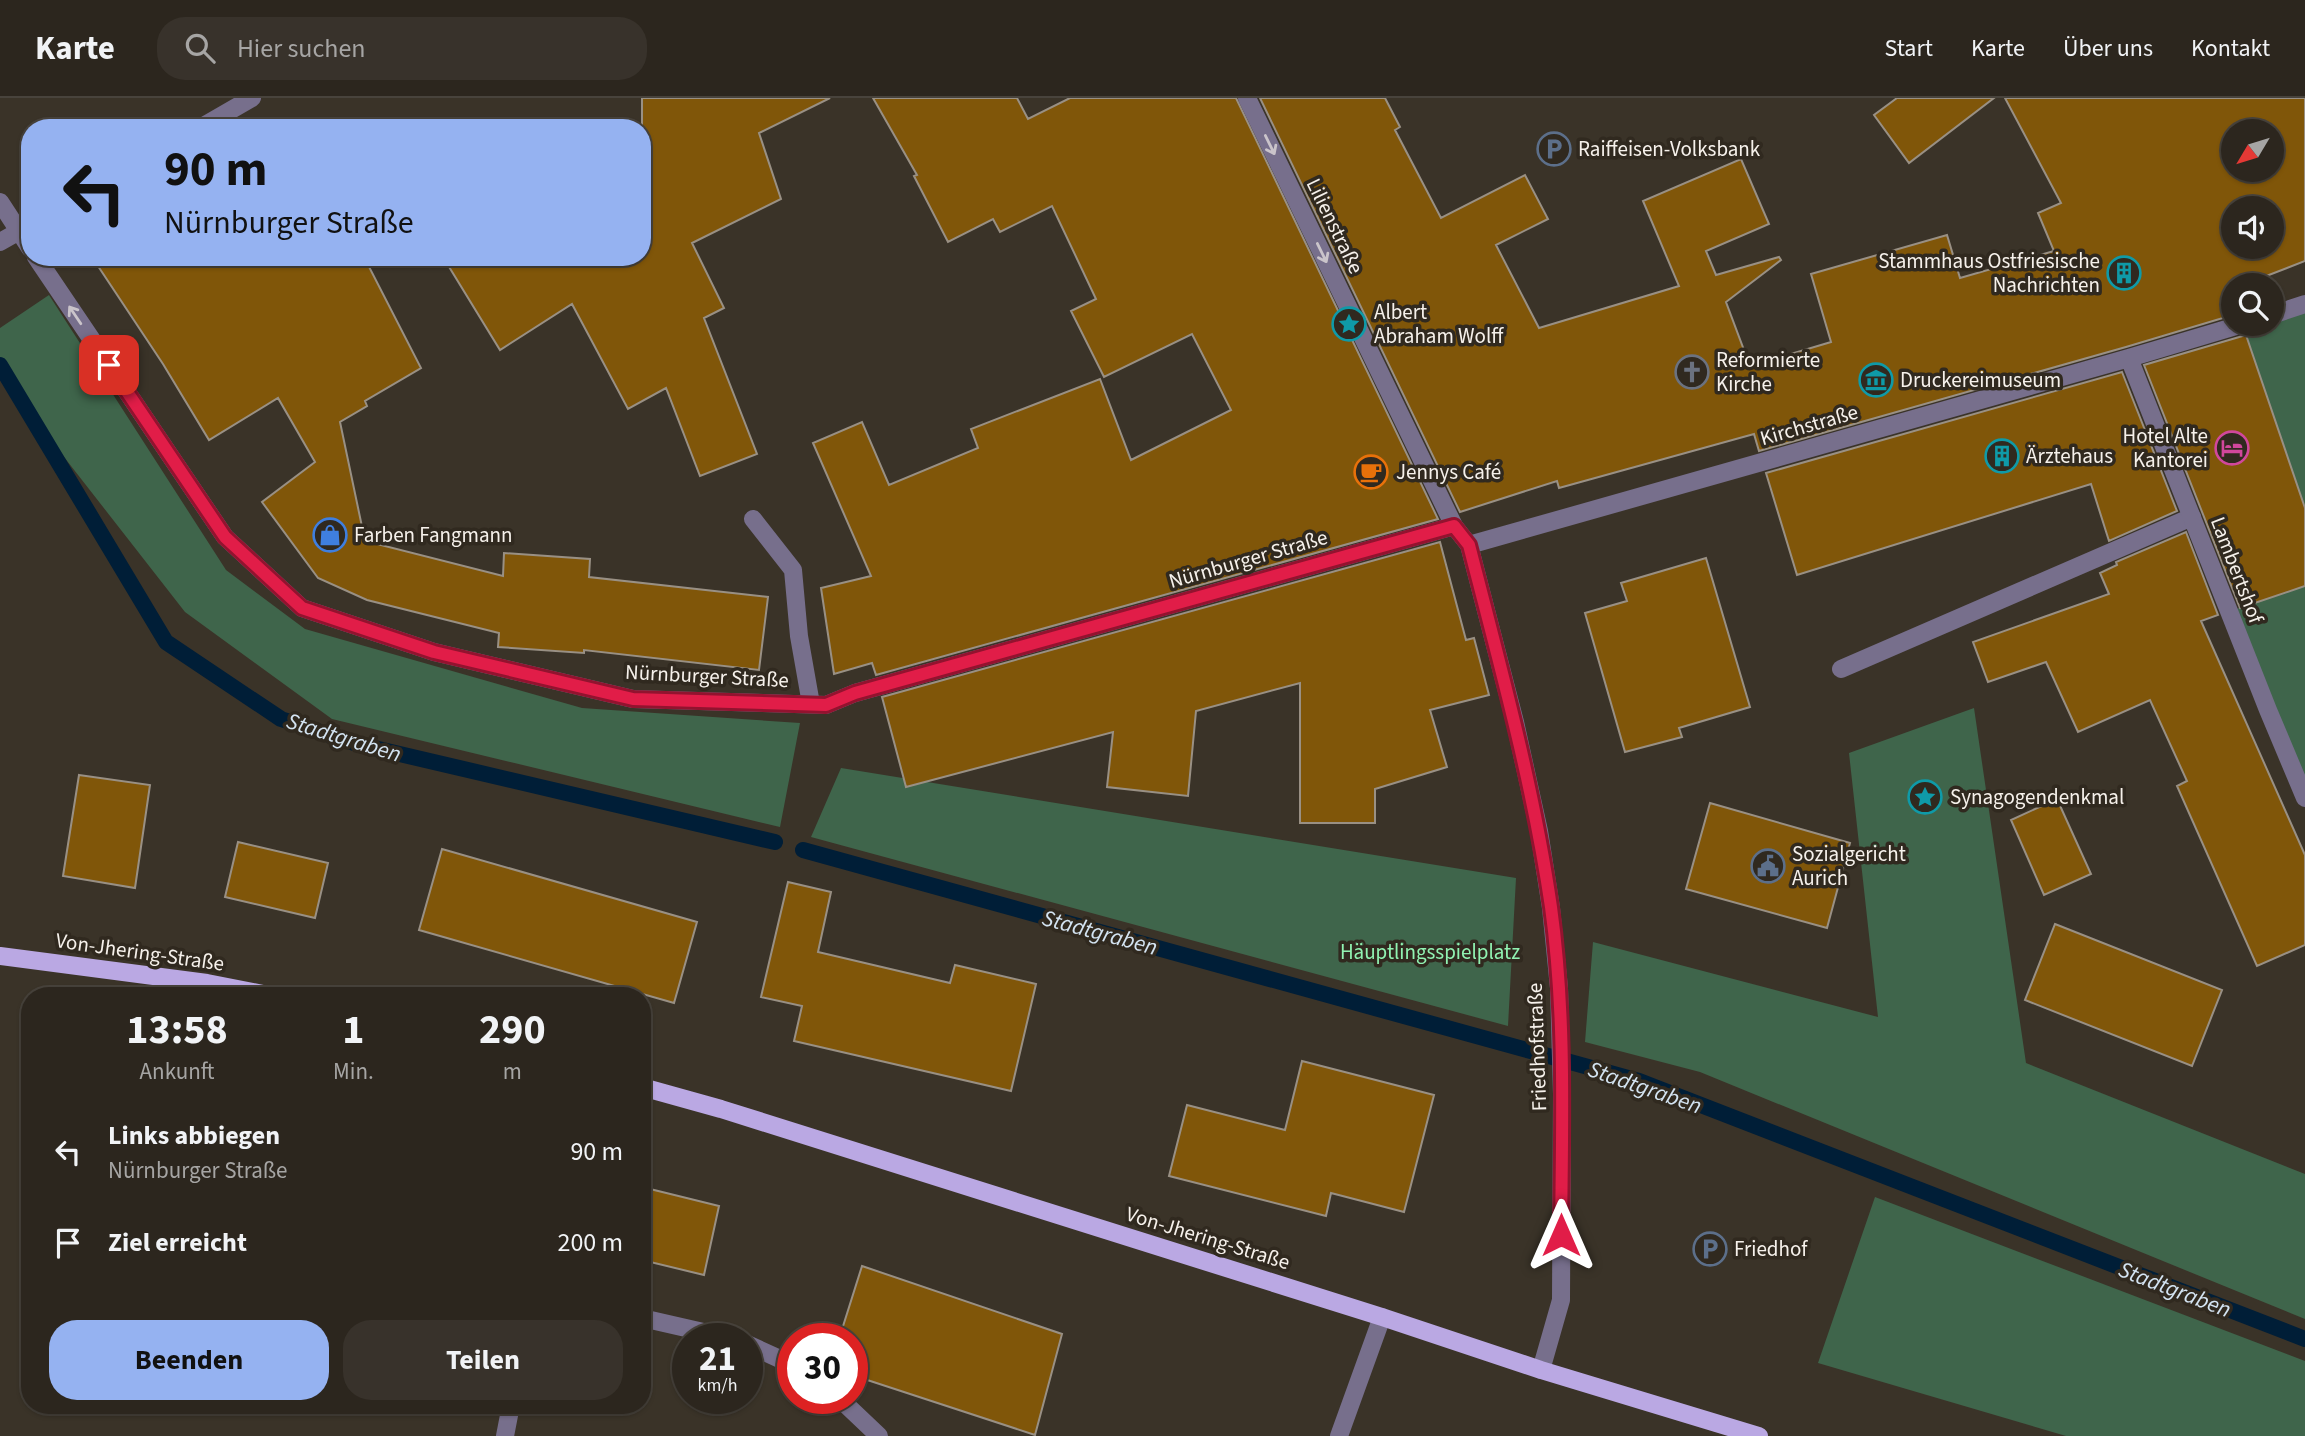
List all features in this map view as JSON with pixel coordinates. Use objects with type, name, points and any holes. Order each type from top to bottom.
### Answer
[{"type":"main road","name":"Von-Jhering-Straße","points":[[0,956],[227,987]]},
{"type":"main road","name":"Von-Jhering-Straße","points":[[651,1090],[1759,1436]]},
{"type":"street","points":[[216,119],[252,98]]},
{"type":"street","name":"Lilienstraße","points":[[1247,98],[1454,526]]},
{"type":"street","points":[[0,202],[21,225]]},
{"type":"street","points":[[0,242],[21,230]]},
{"type":"street","name":"Nürnburger Straße","points":[[42,266],[225,537],[302,608],[434,652],[633,699],[826,705],[868,689],[1454,526]]},
{"type":"street","points":[[2284,311],[2305,304]]},
{"type":"street","name":"Kirchstraße","points":[[1469,545],[2221,331]]},
{"type":"street","name":"Lambertshof","points":[[2129,358],[2305,798]]},
{"type":"street","points":[[1841,669],[2192,517]]},
{"type":"street","points":[[752,519],[793,570],[799,636],[811,704]]},
{"type":"street","name":"Friedhofstraße","points":[[1454,526],[1469,545],[1515,722],[1539,831],[1551,908],[1559,988],[1562,1094],[1561,1300],[1541,1370]]},
{"type":"street","points":[[1339,1436],[1382,1317]]},
{"type":"street","points":[[651,1320],[672,1325]]},
{"type":"street","points":[[505,1436],[509,1414]]},
{"type":"street","points":[[856,1414],[879,1436]]},
{"type":"green space","points":[[49,295],[226,570],[305,629],[582,708],[800,723],[780,827],[332,719],[185,612],[0,375],[0,328]]},
{"type":"green space","points":[[2305,304],[2305,507],[2246,336],[2284,336],[2284,311]]},
{"type":"green space","points":[[2305,586],[2305,798],[2236,609]]},
{"type":"green space","points":[[1974,708],[2026,1063],[2305,1174],[2305,1319],[1700,1072],[1585,1042],[1593,942],[1878,1017],[1849,753]]},
{"type":"green space","name":"Häuptlingsspielplatz","points":[[841,768],[1516,878],[1508,1026],[811,837]]},
{"type":"green space","points":[[1875,1197],[2305,1361],[2305,1436],[2066,1436],[1818,1363]]},
{"type":"building","points":[[642,98],[830,98],[759,133],[781,199],[692,243],[724,308],[704,318],[757,454],[700,476],[666,388],[628,409],[572,304],[500,350],[449,266],[651,266],[651,119],[642,119]]},
{"type":"building","points":[[873,98],[1017,98],[1028,119],[1070,98],[1236,98],[1438,519],[876,675],[872,663],[834,674],[821,588],[871,576],[813,443],[862,422],[889,485],[978,448],[971,429],[1100,379],[1131,460],[1231,410],[1192,334],[1104,377],[1071,311],[1096,299],[1052,206],[1000,232],[993,219],[948,242],[914,176],[917,175]]},
{"type":"building","points":[[1260,98],[1385,98],[1400,127],[1395,130],[1441,218],[1525,175],[1548,219],[1496,245],[1539,328],[1679,286],[1643,201],[1741,159],[1769,224],[1706,251],[1716,275],[1779,257],[1781,260],[1726,302],[1750,366],[1831,342],[1811,274],[1947,235],[1960,278],[2054,251],[2038,213],[2061,203],[2005,98],[2305,98],[2305,261],[2274,273],[2221,273],[2221,319],[1759,451],[1754,434],[1559,488],[1557,481],[1460,512]]},
{"type":"building","points":[[1897,98],[1994,98],[1909,163],[1874,115]]},
{"type":"building","points":[[98,266],[369,266],[421,368],[365,401],[367,406],[340,422],[365,541],[503,576],[504,553],[590,559],[589,577],[768,597],[759,670],[584,650],[584,653],[498,647],[499,633],[367,600],[318,578],[262,502],[315,462],[278,398],[209,440],[163,364]]},
{"type":"building","name":"Hotel Alte Kantorei","points":[[2246,336],[2305,508],[2305,586],[2240,608],[2144,365]]},
{"type":"building","name":"Ärztehaus","points":[[2122,372],[2177,511],[2109,541],[2091,484],[1797,575],[1766,473]]},
{"type":"building","points":[[2186,532],[2218,615],[2201,621],[2305,855],[2305,945],[2257,966],[2177,786],[2187,781],[2150,700],[2078,732],[2046,662],[1988,682],[1973,642],[2109,594],[2100,573],[2117,565],[2116,562]]},
{"type":"building","points":[[1440,542],[1466,640],[1474,638],[1489,695],[1430,710],[1447,767],[1375,789],[1375,823],[1300,823],[1300,683],[1196,711],[1188,796],[1107,787],[1113,732],[906,787],[882,697]]},
{"type":"building","points":[[1706,558],[1750,707],[1679,728],[1682,737],[1625,752],[1585,613],[1627,601],[1621,583]]},
{"type":"building","points":[[79,775],[150,785],[135,888],[63,876]]},
{"type":"building","points":[[2057,799],[2091,874],[2044,895],[2011,820]]},
{"type":"building","name":"Sozialgericht Aurich","points":[[1710,803],[1850,843],[1827,928],[1686,889]]},
{"type":"building","points":[[238,842],[328,863],[315,918],[225,897]]},
{"type":"building","points":[[442,849],[697,922],[674,1003],[651,996],[651,987],[618,987],[419,930]]},
{"type":"building","points":[[788,882],[831,892],[818,952],[950,983],[955,965],[1036,984],[1011,1091],[794,1041],[802,1006],[761,997]]},
{"type":"building","points":[[2055,924],[2222,990],[2192,1066],[2025,1000]]},
{"type":"building","points":[[1302,1061],[1434,1095],[1404,1212],[1331,1193],[1326,1216],[1169,1176],[1187,1105],[1285,1130]]},
{"type":"building","points":[[651,1189],[719,1206],[704,1275],[651,1262]]},
{"type":"building","points":[[862,1266],[1062,1334],[1035,1435],[868,1380],[868,1323],[844,1323]]},
{"type":"waterway","name":"Stadtgraben","points":[[0,365],[166,642],[281,719],[357,744],[775,842]]},
{"type":"waterway","name":"Stadtgraben","points":[[803,850],[1639,1081],[2305,1339]]},
{"type":"place","name":"Raiffeisen-Volksbank","points":[[1554,149]]},
{"type":"place","name":"Stammhaus Ostfriesische Nachrichten","points":[[2124,273]]},
{"type":"place","name":"Albert Abraham Wolff","points":[[1349,324]]},
{"type":"place","name":"Reformierte Kirche","points":[[1692,372]]},
{"type":"place","name":"Druckereimuseum","points":[[1876,380]]},
{"type":"place","name":"Hotel Alte Kantorei","points":[[2232,448]]},
{"type":"place","name":"Ärztehaus","points":[[2002,456]]},
{"type":"place","name":"Jennys Café","points":[[1371,472]]},
{"type":"place","name":"Farben Fangmann","points":[[330,535]]},
{"type":"place","name":"Synagogendenkmal","points":[[1925,797]]},
{"type":"place","name":"Sozialgericht Aurich","points":[[1768,866]]},
{"type":"place","name":"Friedhof","points":[[1710,1249]]},
{"type":"route","points":[[109,365],[225,537],[302,608],[434,652],[633,699],[826,705],[855,693],[1454,526],[1469,545],[1515,722],[1539,831],[1551,908],[1559,988],[1562,1094],[1561,1235]]}]
